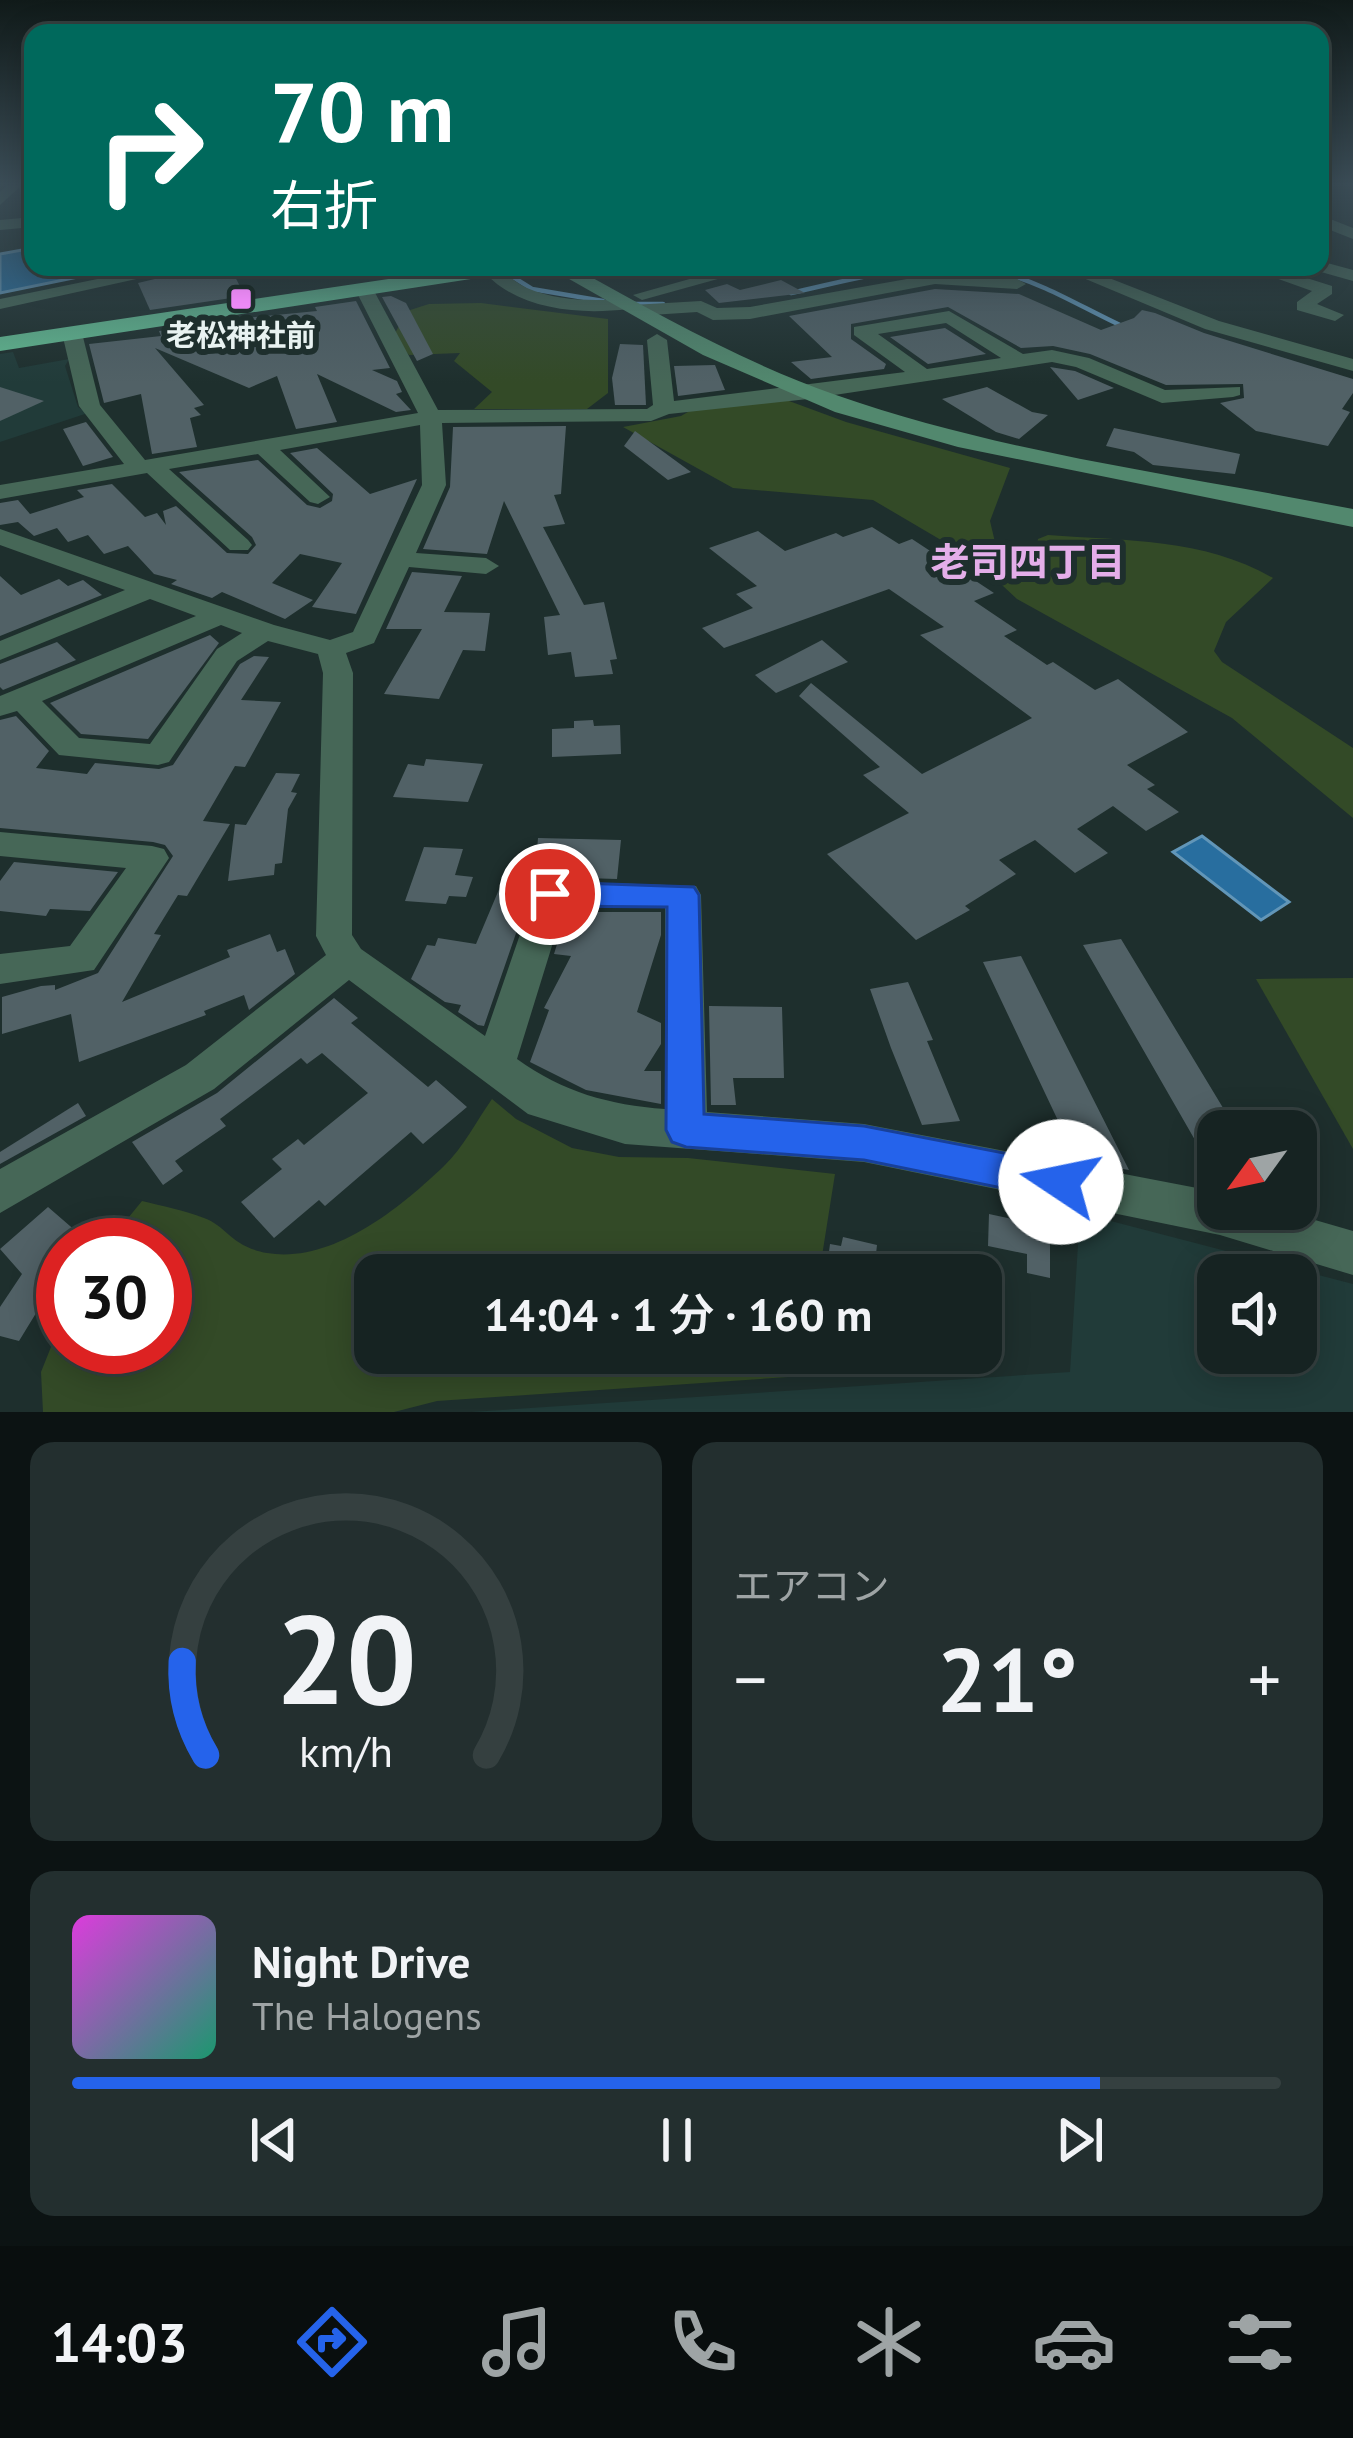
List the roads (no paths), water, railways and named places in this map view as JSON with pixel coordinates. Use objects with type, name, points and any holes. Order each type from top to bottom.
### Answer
[{"type":"highway","points":[[0,344],[449,276]]},
{"type":"street","points":[[0,304],[138,276]]},
{"type":"street","points":[[502,276],[502,284],[547,299],[701,306],[713,314],[750,314],[935,279],[1017,284]]},
{"type":"street","points":[[574,276],[808,393],[958,439],[1353,518]]},
{"type":"street","points":[[626,305],[722,276]]},
{"type":"street","points":[[1089,276],[1226,329],[1269,334],[1342,357]]},
{"type":"street","points":[[1282,276],[1332,292],[1303,306],[1335,315]]},
{"type":"street","points":[[0,537],[143,592],[264,631],[331,649],[364,637],[434,485],[431,417],[364,289]]},
{"type":"street","points":[[1226,329],[1251,311]]},
{"type":"street","points":[[924,376],[861,331],[949,317],[1020,361]]},
{"type":"street","points":[[72,333],[90,406],[145,467],[239,545]]},
{"type":"street","points":[[657,340],[664,408]]},
{"type":"street","points":[[0,492],[431,417],[651,415],[664,408],[808,393],[1052,356],[1082,362],[1162,398],[1233,391]]},
{"type":"street","points":[[263,446],[318,497]]},
{"type":"street","points":[[400,559],[486,566]]},
{"type":"street","points":[[0,651],[143,592]]},
{"type":"street","points":[[217,616],[11,703],[70,748],[158,754],[226,656],[264,631]]},
{"type":"street","points":[[331,649],[338,673],[334,935],[348,958],[543,1101],[625,1125],[864,1143],[1220,1214],[1353,1252]]},
{"type":"street","points":[[0,844],[152,858],[81,960],[0,969]]},
{"type":"street","points":[[495,1066],[550,894],[683,895],[686,1130]]},
{"type":"street","points":[[0,1192],[200,1078],[348,958]]},
{"type":"water","points":[[24,251],[24,276],[83,276],[0,293],[0,254]]},
{"type":"water","points":[[1202,836],[1289,902],[1261,920],[1173,852]]},
{"type":"waterway","points":[[511,276],[532,289],[603,301]]},
{"type":"waterway","points":[[791,293],[866,276]]},
{"type":"waterway","points":[[1012,276],[1122,326]]},
{"type":"waterway","points":[[630,304],[663,304]]},
{"type":"place","name":"老松神社前","points":[[241,299]]},
{"type":"district","name":"老司四丁目","points":[[1028,562]]}]
